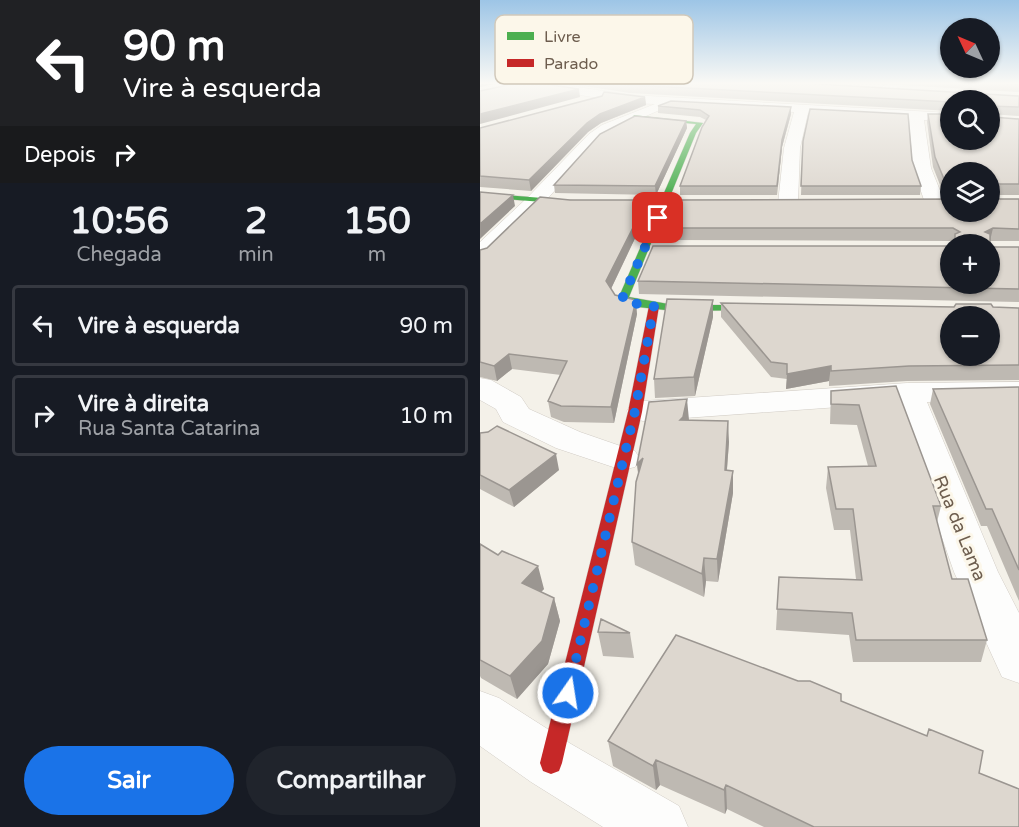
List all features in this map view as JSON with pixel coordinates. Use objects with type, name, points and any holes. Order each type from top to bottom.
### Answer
[{"type":"street","points":[[481,251],[535,201],[594,137],[623,122]]},
{"type":"street","points":[[685,122],[700,123],[693,133],[646,249],[622,299],[630,303],[654,306],[783,308]]},
{"type":"street","points":[[788,203],[792,148],[799,122]]},
{"type":"street","points":[[916,122],[922,168],[936,203]]},
{"type":"street","points":[[480,195],[535,201],[595,203]]},
{"type":"street","points":[[646,249],[670,249]]},
{"type":"street","points":[[551,763],[635,411],[654,306]]},
{"type":"street","points":[[480,387],[510,404],[502,423],[568,440],[622,459]]},
{"type":"street","points":[[635,411],[907,393],[1019,391]]},
{"type":"street","name":"Rua da Lama","points":[[907,393],[976,572],[1019,662]]},
{"type":"street","points":[[480,716],[551,763],[658,827]]},
{"type":"building","points":[[504,122],[589,122],[529,180],[480,176],[480,128]]},
{"type":"building","points":[[624,122],[686,122],[655,186],[554,185],[600,134]]},
{"type":"building","points":[[705,122],[787,122],[782,140],[777,186],[680,186]]},
{"type":"building","points":[[807,122],[909,122],[912,160],[921,186],[801,186],[803,141]]},
{"type":"building","points":[[929,122],[940,122],[940,150],[1000,150],[1000,122],[1019,122],[1019,184],[1000,184],[1000,162],[940,162],[940,169],[935,157]]},
{"type":"building","points":[[480,192],[513,195],[480,224]]},
{"type":"building","points":[[540,197],[570,200],[647,200],[606,281],[615,295],[636,300],[611,407],[561,406],[548,401],[567,361],[509,354],[494,366],[480,362],[480,250],[487,248]]},
{"type":"building","points":[[940,199],[940,222],[1000,222],[1000,199],[1019,199],[1019,229],[993,228],[985,232],[990,234],[955,234],[960,232],[953,228],[661,228],[673,200]]},
{"type":"building","points":[[653,246],[940,246],[940,287],[638,281]]},
{"type":"building","points":[[1000,247],[1019,247],[1019,289],[1000,289]]},
{"type":"building","points":[[667,299],[713,300],[694,377],[654,379]]},
{"type":"building","points":[[721,303],[940,307],[940,366],[831,371],[831,366],[787,374],[787,364],[771,362]]},
{"type":"building","points":[[956,304],[991,304],[992,306],[955,306]]},
{"type":"building","points":[[1000,307],[1019,308],[1019,365],[1000,365]]},
{"type":"building","points":[[896,386],[941,506],[933,506],[952,579],[968,579],[987,640],[856,640],[852,613],[777,609],[779,577],[862,580],[853,509],[836,509],[828,467],[876,466],[859,405],[831,404],[831,391]]},
{"type":"building","points":[[1019,387],[1019,570],[992,509],[986,509],[933,389]]},
{"type":"building","points":[[687,399],[683,417],[680,420],[728,421],[725,470],[733,471],[717,559],[704,558],[702,574],[632,542],[636,482],[643,458],[637,464],[649,402]]},
{"type":"building","points":[[497,426],[556,454],[509,490],[480,475],[480,433],[488,432]]},
{"type":"building","points":[[480,544],[498,555],[502,551],[538,566],[522,583],[554,598],[542,641],[510,676],[480,660]]},
{"type":"building","points":[[601,619],[630,633],[598,632]]},
{"type":"building","points":[[676,635],[798,681],[810,681],[841,694],[841,701],[927,736],[929,729],[983,751],[979,773],[1019,789],[1019,827],[814,827],[726,785],[724,790],[656,760],[653,766],[608,741]]},
{"type":"traffic: fast","points":[[685,122],[700,123],[693,133],[623,299],[655,307],[766,308]]},
{"type":"traffic: fast","points":[[480,195],[580,203]]},
{"type":"traffic: jam","points":[[551,763],[635,412],[654,306]]},
{"type":"route","points":[[568,693],[635,411],[654,306],[630,303],[622,299],[658,218]]}]
